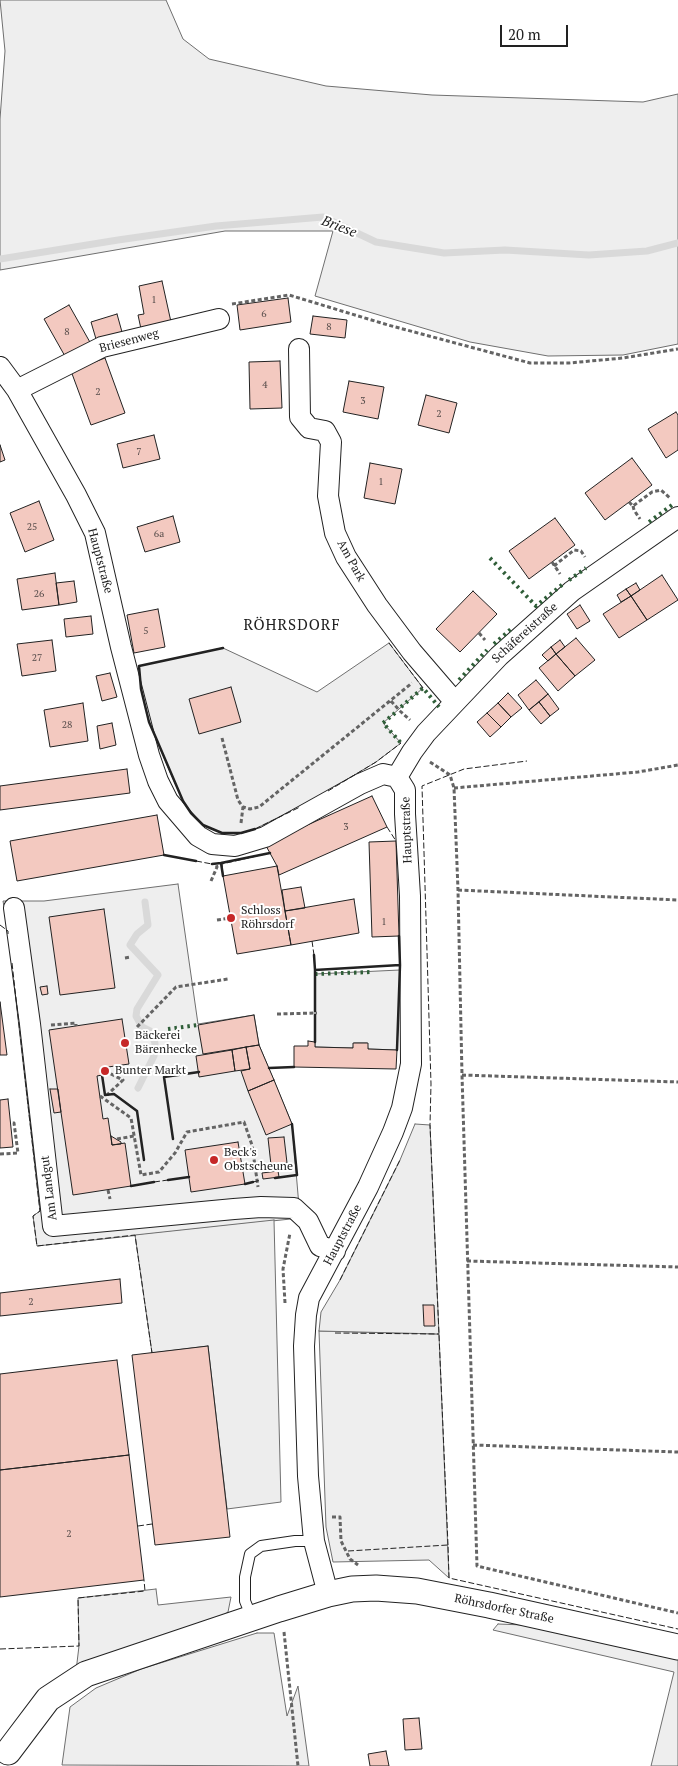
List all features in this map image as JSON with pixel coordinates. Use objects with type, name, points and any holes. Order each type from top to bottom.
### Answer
[{"type":"street","name":"Briesenweg","points":[[17,390],[102,347],[219,319]]},
{"type":"street","name":"Am Park","points":[[299,349],[300,417],[309,428],[325,432],[331,442],[328,496],[335,533],[346,558],[377,605],[412,652],[455,702]]},
{"type":"street","name":"Hauptstraße","points":[[0,367],[17,390],[76,496],[94,533],[120,647],[149,755],[158,781],[168,801],[198,836],[212,844],[235,846],[265,837],[360,784],[383,774],[397,777],[405,790],[410,896],[411,1064],[402,1108],[393,1132],[368,1187],[310,1298],[304,1346],[308,1476],[314,1541],[328,1594]]},
{"type":"street","name":"Schäfereistraße","points":[[397,777],[412,752],[455,702],[499,656],[572,591],[676,509]]},
{"type":"street","name":"Am Landgut","points":[[14,908],[30,1024],[53,1226],[234,1209],[261,1207],[294,1208],[308,1221],[320,1246],[335,1251]]},
{"type":"street","name":"Röhrsdorfer Straße","points":[[252,1618],[328,1594],[352,1589],[376,1588],[416,1592],[489,1605],[678,1646]]},
{"type":"street","points":[[10,1755],[48,1699],[86,1674],[252,1618]]},
{"type":"lane","points":[[252,1618],[245,1601],[245,1577],[250,1554],[261,1546],[295,1541],[314,1541]]},
{"type":"path","points":[[219,319],[225,315],[233,303],[288,295],[388,326],[530,363],[578,362],[622,358],[678,349]]},
{"type":"path","points":[[633,506],[652,492],[662,490],[676,509]]},
{"type":"path","points":[[629,502],[642,522]]},
{"type":"path","points":[[559,573],[553,564],[574,550]]},
{"type":"path","points":[[222,738],[238,800],[243,807],[250,809],[259,807],[417,680],[433,676]]},
{"type":"path","points":[[391,701],[400,712]]},
{"type":"path","points":[[412,752],[450,775],[454,788],[477,1566],[678,1613]]},
{"type":"path","points":[[454,788],[638,772],[678,765]]},
{"type":"path","points":[[240,820],[243,807]]},
{"type":"path","points":[[458,890],[678,900]]},
{"type":"path","points":[[217,920],[231,918]]},
{"type":"path","points":[[125,958],[131,957]]},
{"type":"path","points":[[137,1028],[144,1018],[176,987],[228,979]]},
{"type":"path","points":[[277,1014],[317,1013]]},
{"type":"path","points":[[51,1026],[76,1023],[76,1026]]},
{"type":"path","points":[[105,1071],[123,1080],[107,1095]]},
{"type":"path","points":[[462,1075],[678,1082]]},
{"type":"path","points":[[100,1096],[131,1118],[141,1175],[159,1172],[175,1153],[187,1132],[244,1122],[252,1145],[258,1189]]},
{"type":"path","points":[[0,1154],[18,1153],[14,1123],[11,1123]]},
{"type":"path","points":[[117,1139],[134,1136]]},
{"type":"path","points":[[467,1261],[678,1267]]},
{"type":"path","points":[[473,1445],[678,1452]]},
{"type":"path","points":[[279,1610],[283,1623],[298,1766]]},
{"type":"shaded area","points":[[0,0],[166,0],[183,39],[209,59],[326,86],[432,95],[643,102],[678,94],[678,344],[623,355],[548,356],[470,342],[315,296],[333,231],[225,231],[0,270],[0,119],[5,51]]},
{"type":"shaded area","points":[[389,643],[423,688],[383,723],[401,743],[376,762],[311,801],[255,829],[241,833],[222,833],[203,825],[191,813],[183,801],[149,722],[141,689],[139,666],[223,648],[317,692]]},
{"type":"shaded area","points":[[178,884],[198,1024],[254,1015],[259,1045],[292,1124],[300,1218],[37,1246],[33,1216],[40,1211],[3,901],[44,901]]},
{"type":"shaded area","points":[[400,970],[397,1050],[368,1049],[367,1043],[354,1043],[353,1048],[315,1047],[315,974]]},
{"type":"shaded area","points":[[415,1124],[430,1125],[439,1334],[319,1331],[321,1312],[340,1280],[400,1160]]},
{"type":"shaded area","points":[[274,1220],[281,1502],[227,1509],[208,1346],[152,1353],[135,1235]]},
{"type":"shaded area","points":[[319,1331],[439,1334],[449,1578],[429,1560],[333,1562],[326,1527]]},
{"type":"shaded area","points":[[156,1589],[158,1605],[231,1597],[228,1612],[214,1622],[76,1671],[79,1646],[78,1598]]},
{"type":"shaded area","points":[[498,1624],[524,1625],[678,1659],[678,1766],[651,1766],[674,1672],[493,1630]]},
{"type":"shaded area","points":[[257,1633],[274,1633],[287,1716],[298,1686],[309,1766],[62,1765],[70,1707],[96,1688],[141,1669]]},
{"type":"building","points":[[162,281],[171,322],[141,329],[138,315],[144,314],[139,286]]},
{"type":"building","points":[[288,298],[291,322],[240,330],[237,305]]},
{"type":"building","points":[[69,305],[91,344],[66,358],[44,319]]},
{"type":"building","points":[[117,314],[122,332],[96,339],[91,322]]},
{"type":"building","points":[[313,316],[347,320],[345,338],[310,334]]},
{"type":"building","points":[[105,358],[125,413],[91,425],[71,371]]},
{"type":"building","points":[[280,361],[282,408],[250,409],[249,362]]},
{"type":"building","points":[[349,381],[384,387],[378,419],[343,412]]},
{"type":"building","points":[[426,395],[457,403],[449,433],[418,425]]},
{"type":"building","points":[[676,412],[678,415],[678,450],[666,458],[648,429]]},
{"type":"building","points":[[154,435],[160,459],[123,468],[117,444]]},
{"type":"building","points":[[0,445],[5,460],[0,462]]},
{"type":"building","points":[[632,458],[652,485],[605,520],[585,493]]},
{"type":"building","points":[[370,463],[402,469],[395,504],[364,498]]},
{"type":"building","points":[[39,501],[54,540],[25,552],[10,513]]},
{"type":"building","points":[[173,516],[180,542],[145,552],[137,527]]},
{"type":"building","points":[[555,518],[575,545],[529,579],[509,551]]},
{"type":"building","points":[[55,573],[59,605],[22,610],[17,579]]},
{"type":"building","points":[[662,575],[678,600],[647,620],[631,596]]},
{"type":"building","points":[[74,581],[77,602],[59,605],[56,583]]},
{"type":"building","points":[[636,583],[640,590],[631,596],[626,589]]},
{"type":"building","points":[[626,589],[631,596],[621,602],[617,595]]},
{"type":"building","points":[[473,591],[497,614],[460,652],[436,629]]},
{"type":"building","points":[[631,596],[647,620],[619,638],[603,614]]},
{"type":"building","points":[[580,605],[590,621],[577,629],[567,614]]},
{"type":"building","points":[[158,609],[165,647],[134,653],[127,615]]},
{"type":"building","points":[[91,616],[93,634],[66,637],[64,619]]},
{"type":"building","points":[[576,638],[595,660],[575,676],[556,654]]},
{"type":"building","points":[[52,640],[56,671],[22,676],[17,644]]},
{"type":"building","points":[[560,640],[565,647],[556,654],[551,647]]},
{"type":"building","points":[[551,647],[556,654],[548,661],[542,655]]},
{"type":"building","points":[[556,654],[575,676],[558,691],[539,668]]},
{"type":"building","points":[[110,673],[117,697],[102,701],[96,676]]},
{"type":"building","points":[[536,680],[548,694],[529,710],[518,695]]},
{"type":"building","points":[[231,687],[241,722],[199,734],[189,699]]},
{"type":"building","points":[[508,693],[522,708],[511,717],[498,703]]},
{"type":"building","points":[[548,694],[559,709],[550,716],[539,702]]},
{"type":"building","points":[[539,702],[550,716],[541,724],[529,710]]},
{"type":"building","points":[[83,703],[88,741],[50,747],[44,710]]},
{"type":"building","points":[[498,703],[511,717],[501,727],[487,713]]},
{"type":"building","points":[[487,713],[501,727],[490,737],[477,722]]},
{"type":"building","points":[[112,723],[116,745],[100,749],[97,726]]},
{"type":"building","points":[[127,769],[130,793],[0,810],[0,786]]},
{"type":"building","points":[[372,796],[387,827],[279,875],[277,866],[265,844]]},
{"type":"building","points":[[157,815],[164,855],[17,881],[10,841]]},
{"type":"building","points":[[396,841],[399,936],[372,937],[369,842]]},
{"type":"building","points":[[277,866],[291,945],[237,954],[223,876]]},
{"type":"building","points":[[301,887],[305,908],[285,911],[282,890]]},
{"type":"building","points":[[354,899],[359,933],[291,945],[285,911]]},
{"type":"building","points":[[104,909],[115,988],[60,995],[49,917]]},
{"type":"building","points":[[47,986],[48,994],[42,995],[40,987]]},
{"type":"building","points":[[0,1002],[7,1055],[0,1055]]},
{"type":"building","points":[[254,1015],[259,1045],[203,1054],[198,1025]]},
{"type":"building","points":[[122,1019],[129,1064],[101,1068],[102,1075],[97,1076],[103,1119],[108,1118],[112,1145],[125,1143],[131,1186],[73,1195],[49,1030]]},
{"type":"building","points":[[308,1041],[315,1042],[315,1047],[353,1048],[353,1043],[368,1043],[368,1049],[397,1050],[396,1069],[294,1067],[294,1046],[308,1046]]},
{"type":"building","points":[[259,1045],[274,1080],[248,1091],[241,1071],[250,1069],[246,1047]]},
{"type":"building","points":[[246,1047],[250,1069],[235,1071],[232,1050]]},
{"type":"building","points":[[232,1050],[235,1071],[199,1077],[196,1056]]},
{"type":"building","points":[[274,1080],[292,1124],[266,1135],[248,1091]]},
{"type":"building","points":[[50,1089],[58,1089],[61,1112],[54,1113]]},
{"type":"building","points":[[8,1099],[13,1147],[0,1148],[0,1100]]},
{"type":"building","points":[[111,1136],[121,1142],[121,1144],[112,1145]]},
{"type":"building","points":[[284,1137],[287,1163],[271,1165],[268,1138]]},
{"type":"building","name":"Beck's Obstscheune","points":[[238,1142],[245,1184],[191,1192],[185,1150]]},
{"type":"building","points":[[278,1171],[279,1177],[263,1179],[262,1173]]},
{"type":"building","points":[[120,1279],[122,1303],[0,1316],[0,1293]]},
{"type":"building","points":[[423,1305],[434,1305],[435,1326],[424,1326]]},
{"type":"building","points":[[208,1346],[230,1537],[155,1545],[132,1355]]},
{"type":"building","points":[[117,1360],[129,1455],[0,1470],[0,1374]]},
{"type":"building","points":[[129,1455],[144,1580],[0,1597],[0,1470]]},
{"type":"building","points":[[419,1718],[422,1749],[405,1750],[403,1719]]},
{"type":"building","points":[[386,1751],[389,1766],[370,1766],[368,1754]]},
{"type":"waterway","name":"Briese","points":[[0,259],[216,226],[323,217],[376,242],[444,253],[505,250],[589,255],[647,251],[678,243]]},
{"type":"waterway","points":[[138,1088],[154,1056],[155,1043],[150,1031],[142,1027],[136,1016],[137,1009],[158,975],[130,945],[137,934],[148,925],[145,902]]},
{"type":"hedge","points":[[649,522],[672,505]]},
{"type":"hedge","points":[[490,558],[536,606],[563,584]]},
{"type":"hedge","points":[[569,580],[586,568]]},
{"type":"hedge","points":[[494,644],[511,629]]},
{"type":"hedge","points":[[459,680],[487,650]]},
{"type":"hedge","points":[[401,707],[423,688],[439,707]]},
{"type":"hedge","points":[[395,713],[383,723],[401,743]]},
{"type":"hedge","points":[[315,974],[372,972]]},
{"type":"hedge","points":[[168,1029],[198,1025]]},
{"type":"fence","points":[[389,643],[423,688]]},
{"type":"fence","points":[[328,791],[376,762],[401,743]]},
{"type":"fence","points":[[448,1545],[430,1125],[431,1084],[422,786],[464,769],[527,761]]},
{"type":"fence","points":[[255,829],[300,807]]},
{"type":"fence","points":[[387,827],[396,841]]},
{"type":"fence","points":[[223,876],[222,864],[270,853]]},
{"type":"fence","points":[[196,861],[212,864]]},
{"type":"fence","points":[[0,925],[8,931],[8,934]]},
{"type":"fence","points":[[312,941],[314,955]]},
{"type":"fence","points":[[12,963],[40,1211],[33,1216],[37,1246],[135,1235],[152,1353]]},
{"type":"fence","points":[[340,1280],[400,1160]]},
{"type":"fence","points":[[154,1182],[168,1180]]},
{"type":"fence","points":[[253,1182],[261,1180]]},
{"type":"fence","points":[[335,1333],[439,1334]]},
{"type":"fence","points":[[138,1526],[152,1524]]},
{"type":"fence","points":[[348,1551],[448,1545],[449,1578],[678,1629]]},
{"type":"fence","points":[[0,1649],[79,1646],[78,1598],[145,1591],[144,1580]]},
{"type":"wall","points":[[223,648],[139,666],[141,689],[149,722],[183,801],[191,813],[203,825],[222,833],[241,833],[255,829]]},
{"type":"wall","points":[[223,876],[221,863],[270,853]]},
{"type":"wall","points":[[164,855],[196,861]]},
{"type":"wall","points":[[212,864],[221,863]]},
{"type":"wall","points":[[397,1050],[400,965],[399,936]]},
{"type":"wall","points":[[314,955],[315,970]]},
{"type":"wall","points":[[315,1011],[315,970],[400,965]]},
{"type":"wall","points":[[315,1015],[315,1042]]},
{"type":"wall","points":[[269,1068],[294,1067]]},
{"type":"wall","points":[[173,1139],[164,1077],[199,1072]]},
{"type":"wall","points":[[102,1075],[105,1095],[114,1094],[137,1111],[144,1160]]},
{"type":"wall","points":[[275,1178],[297,1175],[292,1124]]},
{"type":"wall","points":[[168,1180],[189,1177]]},
{"type":"wall","points":[[131,1186],[154,1182]]},
{"type":"wall","points":[[245,1184],[253,1182]]},
{"type":"place","name":"Schloss Röhrsdorf","points":[[231,918]]},
{"type":"place","name":"Bäckerei Bärenhecke","points":[[125,1043]]},
{"type":"place","name":"Bunter Markt","points":[[105,1071]]},
{"type":"place","name":"Beck's Obstscheune","points":[[214,1160]]},
{"type":"district","name":"RÖHRSDORF","points":[[292,626]]}]
